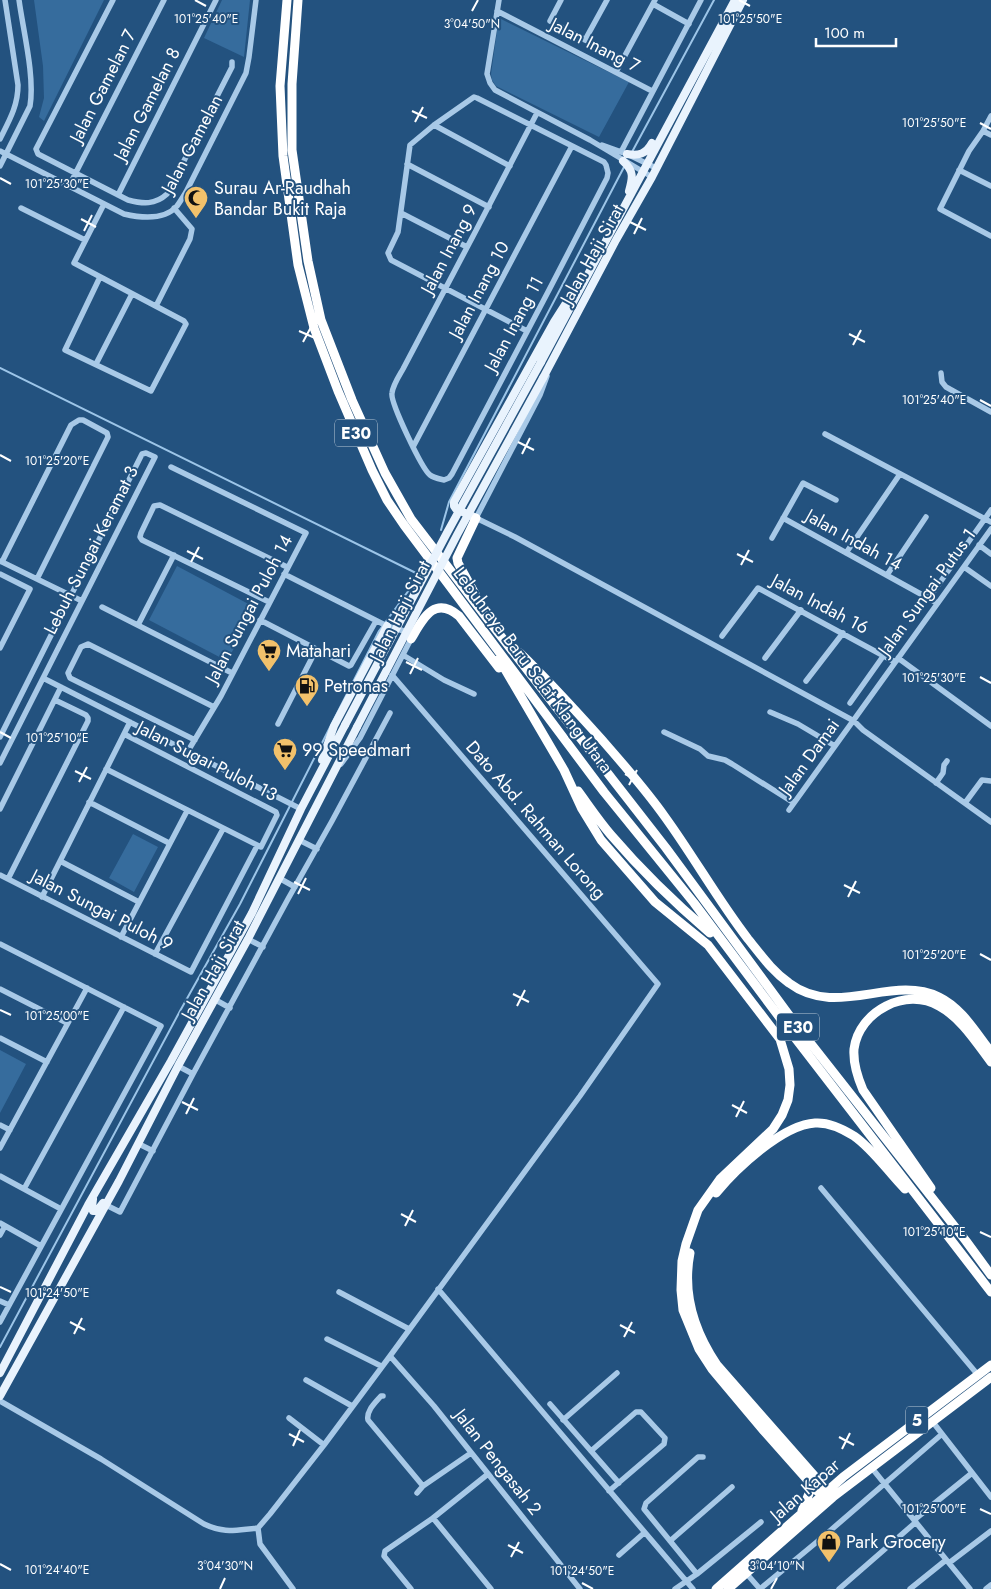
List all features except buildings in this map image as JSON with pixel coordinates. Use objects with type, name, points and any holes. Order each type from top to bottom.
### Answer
[{"type":"highway","name":"Lebuhraya Baru Selat Klang Utara","points":[[287,0],[280,86],[283,156],[298,265],[314,328],[338,391],[387,500],[604,792],[694,903],[722,943],[991,1292]]},
{"type":"highway","name":"Lebuhraya Baru Selat Klang Utara","points":[[298,0],[292,84],[292,150],[308,260],[321,320],[352,400],[385,473],[411,519],[660,840],[797,1026],[991,1275]]},
{"type":"highway","points":[[476,518],[457,558],[491,623],[570,705],[630,772],[665,816],[736,922],[768,965],[790,984],[812,994],[835,998],[909,989],[920,990],[941,998],[959,1012],[991,1052]]},
{"type":"highway","points":[[411,639],[426,614],[434,609],[444,607],[451,610],[460,616],[518,692]]},
{"type":"highway","points":[[479,624],[569,779],[609,832],[633,860],[722,943]]},
{"type":"highway","points":[[569,779],[582,809],[601,840],[655,902],[708,945],[780,1039],[786,1054],[790,1084],[788,1100],[782,1115],[773,1129],[720,1180],[698,1210],[682,1261],[681,1290],[683,1310],[699,1349],[712,1369],[764,1431],[828,1496]]},
{"type":"highway","points":[[966,1241],[863,1090],[855,1072],[854,1048],[863,1025],[878,1010],[901,1000],[920,1000],[939,1005],[959,1021],[991,1062]]},
{"type":"highway","points":[[800,1516],[810,1491],[811,1478],[717,1365],[705,1347],[690,1308],[688,1262],[697,1227],[712,1198],[737,1170],[782,1135],[796,1128],[814,1123],[828,1124],[844,1130],[855,1137],[924,1206]]},
{"type":"highway","name":"Jalan Kapar","points":[[728,1589],[828,1496],[843,1477],[991,1365]]},
{"type":"highway","name":"Jalan Kapar","points":[[716,1589],[800,1516],[871,1467],[991,1377]]},
{"type":"highway","points":[[811,1478],[830,1480],[843,1477]]},
{"type":"main road","name":"Jalan Haji Sirat","points":[[1,1371],[99,1184],[171,1061],[248,920],[297,807],[345,725],[735,0]]},
{"type":"main road","name":"Jalan Haji Sirat","points":[[0,1396],[106,1205],[178,1066],[248,939],[457,535],[652,177],[744,0]]},
{"type":"main road","points":[[624,156],[636,157],[648,150],[685,93]]},
{"type":"main road","points":[[624,156],[631,167],[632,174],[624,207]]},
{"type":"main road","points":[[476,518],[456,509],[454,502],[554,322],[605,244]]},
{"type":"main road","points":[[318,774],[332,732],[382,624]]},
{"type":"main road","points":[[99,1184],[92,1203],[93,1211],[96,1211],[101,1206],[119,1181]]},
{"type":"main road","points":[[54,1268],[71,1244],[76,1242],[78,1246],[77,1251],[68,1273]]},
{"type":"street","points":[[0,139],[15,108],[18,96],[5,0]]},
{"type":"street","points":[[0,166],[3,152],[30,106],[32,96],[19,0]]},
{"type":"street","points":[[112,0],[36,149],[38,154],[128,200],[140,203],[160,200],[167,194],[232,67],[232,62]]},
{"type":"street","name":"Jalan Gamelan 7","points":[[68,186],[164,0]]},
{"type":"street","name":"Jalan Gamelan 8","points":[[118,195],[216,0]]},
{"type":"street","name":"Jalan Gamelan","points":[[3,152],[124,214],[140,218],[169,212],[186,192],[246,73],[256,0]]},
{"type":"street","points":[[499,0],[487,74],[495,90],[624,156]]},
{"type":"street","points":[[561,0],[550,21],[623,60]]},
{"type":"street","points":[[585,40],[607,0]]},
{"type":"street","points":[[624,156],[652,92],[701,0]]},
{"type":"street","points":[[616,72],[654,2],[689,24]]},
{"type":"street","name":"Jalan Inang 7","points":[[498,11],[652,92]]},
{"type":"street","name":"Jalan Inang 11","points":[[392,400],[413,447],[431,476],[444,480],[449,478],[608,176],[604,162],[474,97],[434,125]]},
{"type":"street","name":"Jalan Inang 9","points":[[392,400],[391,394],[393,389],[537,113]]},
{"type":"street","points":[[991,116],[969,151],[940,209],[991,236]]},
{"type":"street","points":[[510,166],[434,125],[410,145],[397,236],[388,254],[391,260],[527,331]]},
{"type":"street","points":[[983,131],[991,135]]},
{"type":"street","points":[[590,140],[624,156]]},
{"type":"street","name":"Jalan Inang 10","points":[[413,447],[572,146]]},
{"type":"street","points":[[636,157],[656,168]]},
{"type":"street","points":[[407,164],[489,207]]},
{"type":"street","points":[[631,167],[652,177]]},
{"type":"street","points":[[959,170],[991,186]]},
{"type":"street","points":[[100,277],[65,348],[66,351],[150,391],[153,390],[186,324],[184,321],[74,263],[104,204]]},
{"type":"street","points":[[21,208],[85,240]]},
{"type":"street","points":[[156,306],[190,239],[192,229],[174,208]]},
{"type":"street","points":[[401,213],[467,247]]},
{"type":"street","points":[[96,364],[132,294]]},
{"type":"street","points":[[557,352],[540,395],[476,518],[515,537],[854,722],[862,730],[991,822]]},
{"type":"street","points":[[941,373],[942,382],[946,386],[991,412]]},
{"type":"street","points":[[37,579],[108,437],[107,433],[83,420],[79,420],[71,425],[1,561],[82,602]]},
{"type":"street","points":[[824,434],[991,522]]},
{"type":"street","name":"Lebuh Sungai Keramat 3","points":[[0,737],[142,454],[150,455],[155,458],[0,763]]},
{"type":"street","name":"Jalan Sungai Puloh 14","points":[[171,467],[306,532],[214,707],[188,751]]},
{"type":"street","points":[[846,553],[900,474]]},
{"type":"street","points":[[772,538],[803,483],[836,500]]},
{"type":"street","points":[[269,602],[142,540],[140,537],[141,533],[154,506],[160,505],[287,567]]},
{"type":"street","points":[[929,598],[991,510]]},
{"type":"street","points":[[887,575],[926,517]]},
{"type":"street","name":"Jalan Indah 14","points":[[783,518],[937,604]]},
{"type":"street","name":"Jalan Sungai Putus 1","points":[[854,722],[991,529]]},
{"type":"street","points":[[980,545],[991,554]]},
{"type":"street","points":[[138,625],[174,555]]},
{"type":"street","points":[[964,567],[991,586]]},
{"type":"street","points":[[0,574],[30,589],[0,648]]},
{"type":"street","points":[[284,574],[382,624],[404,632],[411,639],[360,738],[331,778]]},
{"type":"street","name":"Jalan Indah 16","points":[[722,636],[758,588],[884,655],[897,660],[991,726]]},
{"type":"street","points":[[102,607],[232,673]]},
{"type":"street","points":[[765,658],[801,610]]},
{"type":"street","points":[[260,620],[349,666],[382,624]]},
{"type":"street","points":[[806,681],[844,633]]},
{"type":"street","points":[[195,740],[70,678],[68,673],[82,647],[88,644],[214,707]]},
{"type":"street","points":[[278,724],[316,650]]},
{"type":"street","points":[[402,655],[444,680],[474,694]]},
{"type":"street","points":[[850,703],[884,655]]},
{"type":"street","name":"Dato Abd. Rahman Lorong","points":[[392,675],[658,984],[580,1096],[438,1289]]},
{"type":"street","points":[[43,678],[297,807]]},
{"type":"street","points":[[0,809],[61,687]]},
{"type":"street","points":[[8,879],[88,721],[86,715],[55,700]]},
{"type":"street","points":[[770,712],[798,724],[835,746]]},
{"type":"street","points":[[106,1205],[120,1212],[390,713]]},
{"type":"street","points":[[42,897],[130,722]]},
{"type":"street","name":"Jalan Damai","points":[[789,810],[854,722]]},
{"type":"street","points":[[664,732],[700,749],[712,758],[725,760],[794,803]]},
{"type":"street","name":"Jalan Sugai Puloh 13","points":[[124,734],[275,812]]},
{"type":"street","points":[[0,744],[8,748]]},
{"type":"street","points":[[936,783],[943,773],[944,765],[947,761]]},
{"type":"street","points":[[106,769],[259,847],[280,798]]},
{"type":"street","points":[[965,803],[982,780],[991,781]]},
{"type":"street","points":[[89,802],[169,843]]},
{"type":"street","points":[[121,937],[187,811]]},
{"type":"street","points":[[156,954],[223,829]]},
{"type":"street","points":[[299,840],[317,849]]},
{"type":"street","name":"Jalan Sungai Puloh 9","points":[[0,875],[191,972],[259,847]]},
{"type":"street","points":[[60,861],[139,902]]},
{"type":"street","points":[[279,878],[295,887]]},
{"type":"street","points":[[248,939],[263,947]]},
{"type":"street","points":[[0,944],[160,1026],[0,1322]]},
{"type":"street","points":[[0,1148],[87,988]]},
{"type":"street","points":[[0,990],[68,1023]]},
{"type":"street","points":[[214,999],[230,1008]]},
{"type":"street","points":[[24,1189],[124,1007]]},
{"type":"street","points":[[0,1038],[47,1062]]},
{"type":"street","points":[[178,1066],[193,1074]]},
{"type":"street","points":[[0,1125],[10,1130]]},
{"type":"street","points":[[138,1144],[153,1151]]},
{"type":"street","points":[[0,1176],[61,1209]]},
{"type":"street","points":[[821,1188],[978,1375]]},
{"type":"street","points":[[0,1236],[3,1224],[41,1246]]},
{"type":"street","points":[[0,1401],[101,1460],[204,1524],[223,1531],[258,1528],[324,1445],[438,1289],[693,1589]]},
{"type":"street","points":[[339,1292],[409,1329]]},
{"type":"street","points":[[0,1301],[9,1306]]},
{"type":"street","points":[[328,1339],[381,1366]]},
{"type":"street","name":"Jalan Pengasah 2","points":[[390,1356],[434,1406],[580,1589]]},
{"type":"street","points":[[563,1420],[617,1373]]},
{"type":"street","points":[[306,1380],[352,1406]]},
{"type":"street","points":[[383,1396],[380,1396],[368,1412],[368,1420],[423,1486]]},
{"type":"street","points":[[550,1404],[619,1483]]},
{"type":"street","points":[[591,1451],[636,1412],[641,1412],[665,1438],[664,1444],[609,1491]]},
{"type":"street","points":[[289,1418],[324,1445]]},
{"type":"street","points":[[932,1421],[991,1497]]},
{"type":"street","points":[[746,1573],[760,1589],[942,1434]]},
{"type":"street","points":[[417,1493],[423,1486],[471,1453]]},
{"type":"street","points":[[697,1574],[644,1509],[646,1503],[698,1457],[703,1457]]},
{"type":"street","points":[[871,1467],[970,1589]]},
{"type":"street","points":[[839,1589],[972,1472]]},
{"type":"street","points":[[411,1589],[384,1556],[385,1551],[433,1518],[488,1474]]},
{"type":"street","points":[[670,1542],[732,1487]]},
{"type":"street","points":[[433,1518],[491,1589]]},
{"type":"street","points":[[675,1589],[697,1574],[761,1522]]},
{"type":"street","points":[[258,1528],[260,1544],[293,1589]]},
{"type":"street","points":[[911,1589],[991,1531]]},
{"type":"street","points":[[618,1555],[644,1533]]},
{"type":"street","points":[[986,1589],[991,1585]]},
{"type":"shaded area","points":[[34,0],[104,0],[44,121],[39,117],[44,98],[43,66]]},
{"type":"shaded area","points":[[222,0],[250,0],[244,57],[204,38]]},
{"type":"shaded area","points":[[501,19],[629,82],[599,137],[496,86],[491,74],[498,24]]},
{"type":"shaded area","points":[[177,566],[256,608],[227,661],[149,620]]},
{"type":"shaded area","points":[[133,834],[158,847],[134,892],[109,878]]},
{"type":"shaded area","points":[[0,1050],[26,1064],[0,1113]]},
{"type":"waterway","points":[[632,152],[714,0]]},
{"type":"waterway","points":[[441,530],[449,502],[624,167]]},
{"type":"waterway","points":[[0,368],[420,575],[379,631],[240,904],[180,1011],[0,1347]]},
{"type":"waterway","points":[[420,575],[425,565]]},
{"type":"place","name":"Surau Ar-Raudhah Bandar Bukit Raja","points":[[196,219]]},
{"type":"place","name":"Matahari","points":[[269,672]]},
{"type":"place","name":"Petronas","points":[[307,707]]},
{"type":"place","name":"99 Speedmart","points":[[285,771]]},
{"type":"place","name":"Park Grocery","points":[[829,1563]]}]
